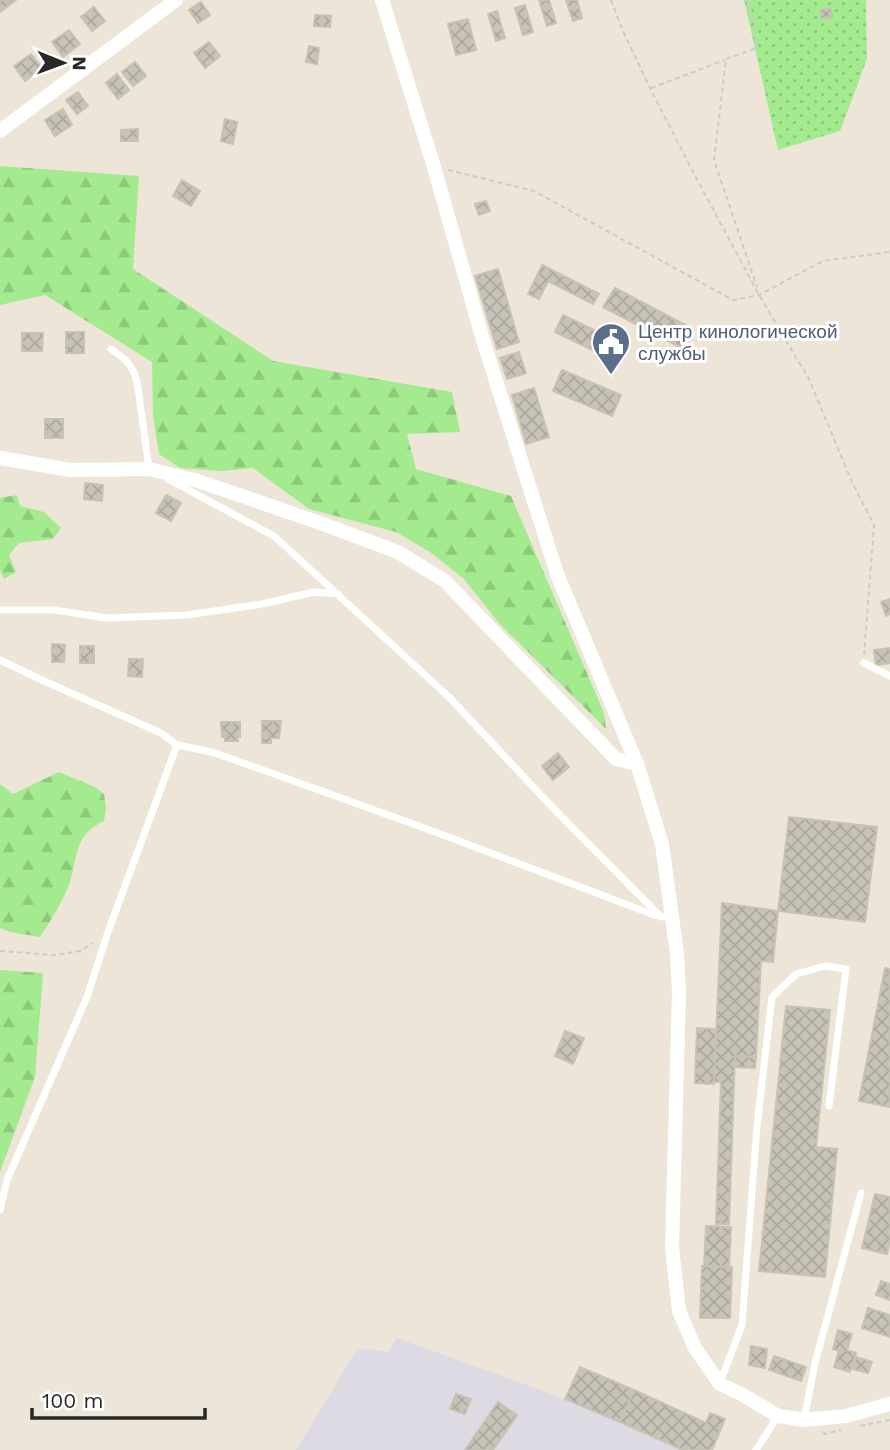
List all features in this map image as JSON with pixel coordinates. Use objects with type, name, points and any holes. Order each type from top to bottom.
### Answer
[{"type":"street","points":[[0,131],[176,0]]},
{"type":"street","points":[[382,0],[434,167],[483,340],[558,574],[637,764],[662,844],[666,917],[679,991],[672,1247],[679,1311],[695,1348],[720,1384],[778,1416],[804,1420],[846,1416],[890,1404]]},
{"type":"street","points":[[0,458],[70,470],[149,469],[198,481],[398,552],[445,580],[616,759],[637,764]]},
{"type":"lane","points":[[111,349],[123,357],[133,369],[137,381],[149,469],[274,536],[449,697],[553,808],[666,917]]},
{"type":"lane","points":[[0,610],[54,610],[107,618],[187,615],[262,604],[314,592],[339,594]]},
{"type":"lane","points":[[0,660],[161,733],[177,745],[212,752],[666,917]]},
{"type":"lane","points":[[864,663],[890,676]]},
{"type":"lane","points":[[0,1210],[7,1180],[86,997],[177,745]]},
{"type":"lane","points":[[720,1384],[742,1325],[757,1125],[772,997],[796,974],[825,966],[846,969],[829,1105]]},
{"type":"lane","points":[[804,1420],[815,1363],[861,1193]]},
{"type":"lane","points":[[756,1450],[778,1416]]},
{"type":"path","points":[[611,0],[650,88],[692,170],[759,295],[809,379],[852,482],[874,525],[864,663]]},
{"type":"path","points":[[650,88],[757,48],[749,0]]},
{"type":"path","points":[[726,59],[714,160],[759,295]]},
{"type":"path","points":[[434,167],[534,191],[733,300],[759,295],[823,261],[890,252]]},
{"type":"path","points":[[0,951],[54,955],[80,951],[108,932]]},
{"type":"shaded area","points":[[397,1338],[565,1399],[683,1450],[296,1450],[358,1348],[388,1352]]},
{"type":"green space","points":[[744,0],[866,0],[867,59],[840,131],[778,150]]},
{"type":"green space","points":[[0,166],[139,176],[133,269],[273,361],[452,392],[460,432],[407,434],[416,469],[511,496],[604,713],[606,729],[498,622],[464,579],[430,552],[396,532],[309,509],[253,468],[223,471],[180,468],[159,454],[153,416],[152,362],[45,295],[0,305]]},
{"type":"green space","points":[[17,495],[20,506],[44,512],[61,528],[53,539],[19,543],[9,555],[16,572],[4,579],[0,570],[0,498]]},
{"type":"green space","points":[[59,772],[95,787],[104,794],[104,821],[82,839],[67,889],[40,937],[10,932],[0,928],[0,784],[13,794]]},
{"type":"green space","points":[[0,970],[43,973],[35,1077],[0,1172]]},
{"type":"building","points":[[0,0],[16,0],[0,12]]},
{"type":"building","points":[[539,0],[549,0],[556,23],[547,26]]},
{"type":"building","points":[[566,0],[577,0],[582,18],[573,21]]},
{"type":"building","points":[[201,2],[210,15],[198,23],[189,10]]},
{"type":"building","points":[[525,5],[533,32],[523,35],[515,8]]},
{"type":"building","points":[[94,7],[105,21],[92,31],[81,17]]},
{"type":"building","points":[[831,9],[832,17],[821,18],[820,10]]},
{"type":"building","points":[[497,11],[505,38],[496,41],[488,14]]},
{"type":"building","points":[[315,15],[331,16],[330,27],[314,26]]},
{"type":"building","points":[[468,19],[476,50],[456,55],[448,24]]},
{"type":"building","points":[[69,30],[80,44],[63,57],[52,42]]},
{"type":"building","points":[[209,42],[220,56],[205,68],[194,53]]},
{"type":"building","points":[[309,46],[319,48],[317,64],[306,62]]},
{"type":"building","points":[[31,54],[42,68],[25,81],[14,66]]},
{"type":"building","points":[[135,62],[146,76],[133,86],[122,72]]},
{"type":"building","points":[[117,74],[129,90],[118,99],[106,83]]},
{"type":"building","points":[[78,92],[88,106],[77,114],[66,100]]},
{"type":"building","points":[[63,109],[72,125],[55,136],[45,120]]},
{"type":"building","points":[[225,119],[237,122],[233,144],[221,141]]},
{"type":"building","points":[[138,129],[138,141],[121,141],[121,130]]},
{"type":"building","points":[[182,180],[200,191],[191,206],[173,196]]},
{"type":"building","points":[[486,201],[490,211],[479,215],[475,204]]},
{"type":"building","points":[[542,265],[599,294],[593,304],[548,281],[539,299],[528,294]]},
{"type":"building","points":[[498,269],[519,342],[497,349],[475,276]]},
{"type":"building","points":[[615,288],[689,327],[680,347],[603,307]]},
{"type":"building","points":[[563,315],[602,334],[594,351],[555,332]]},
{"type":"building","points":[[66,332],[84,332],[84,353],[66,353]]},
{"type":"building","points":[[22,333],[43,333],[42,351],[22,351]]},
{"type":"building","points":[[519,352],[526,373],[507,379],[500,358]]},
{"type":"building","points":[[562,370],[621,395],[612,416],[553,391]]},
{"type":"building","points":[[534,388],[549,437],[526,444],[512,395]]},
{"type":"building","points":[[45,419],[63,419],[63,438],[45,438]]},
{"type":"building","points":[[85,483],[103,485],[102,501],[84,499]]},
{"type":"building","points":[[166,495],[181,503],[171,521],[156,513]]},
{"type":"building","points":[[890,599],[890,614],[886,616],[881,602]]},
{"type":"building","points":[[52,644],[65,645],[64,662],[52,662]]},
{"type":"building","points":[[80,646],[94,646],[94,663],[80,663]]},
{"type":"building","points":[[890,648],[890,663],[876,665],[874,650]]},
{"type":"building","points":[[129,659],[143,659],[142,677],[128,676]]},
{"type":"building","points":[[262,721],[281,721],[279,738],[271,738],[271,743],[262,743]]},
{"type":"building","points":[[221,722],[240,722],[238,741],[225,741],[225,737],[222,737]]},
{"type":"building","points":[[558,753],[569,767],[553,780],[542,766]]},
{"type":"building","points":[[789,817],[877,827],[865,922],[778,911]]},
{"type":"building","points":[[722,903],[778,911],[773,962],[761,961],[756,1057],[735,1056],[729,1224],[716,1224],[721,1082],[714,1082]]},
{"type":"building","points":[[885,968],[890,969],[890,1107],[859,1101]]},
{"type":"building","points":[[786,1006],[830,1010],[816,1147],[837,1149],[825,1277],[759,1271]]},
{"type":"building","points":[[697,1028],[716,1029],[714,1084],[695,1083]]},
{"type":"building","points":[[565,1031],[584,1038],[573,1064],[555,1056]]},
{"type":"building","points":[[735,1056],[756,1057],[755,1068],[735,1067]]},
{"type":"building","points":[[875,1194],[890,1197],[890,1239],[887,1254],[862,1248]]},
{"type":"building","points":[[706,1226],[731,1227],[729,1267],[704,1266]]},
{"type":"building","points":[[702,1266],[732,1267],[730,1318],[700,1318]]},
{"type":"building","points":[[881,1281],[890,1284],[890,1300],[876,1295]]},
{"type":"building","points":[[868,1308],[890,1315],[890,1337],[862,1328]]},
{"type":"building","points":[[838,1330],[852,1334],[847,1350],[856,1353],[850,1372],[834,1367],[839,1351],[833,1349]]},
{"type":"building","points":[[751,1346],[767,1349],[765,1368],[749,1365]]},
{"type":"building","points":[[774,1356],[806,1367],[801,1381],[769,1370]]},
{"type":"building","points":[[856,1357],[872,1362],[868,1373],[853,1369]]},
{"type":"building","points":[[580,1367],[634,1390],[620,1422],[565,1399]]},
{"type":"building","points":[[634,1390],[706,1423],[710,1413],[725,1419],[712,1450],[683,1450],[620,1422]]},
{"type":"building","points":[[456,1394],[471,1399],[465,1414],[450,1409]]},
{"type":"building","points":[[498,1402],[517,1415],[493,1450],[465,1450]]},
{"type":"place","name":"Центр кинологической службы","points":[[611,376]]}]
